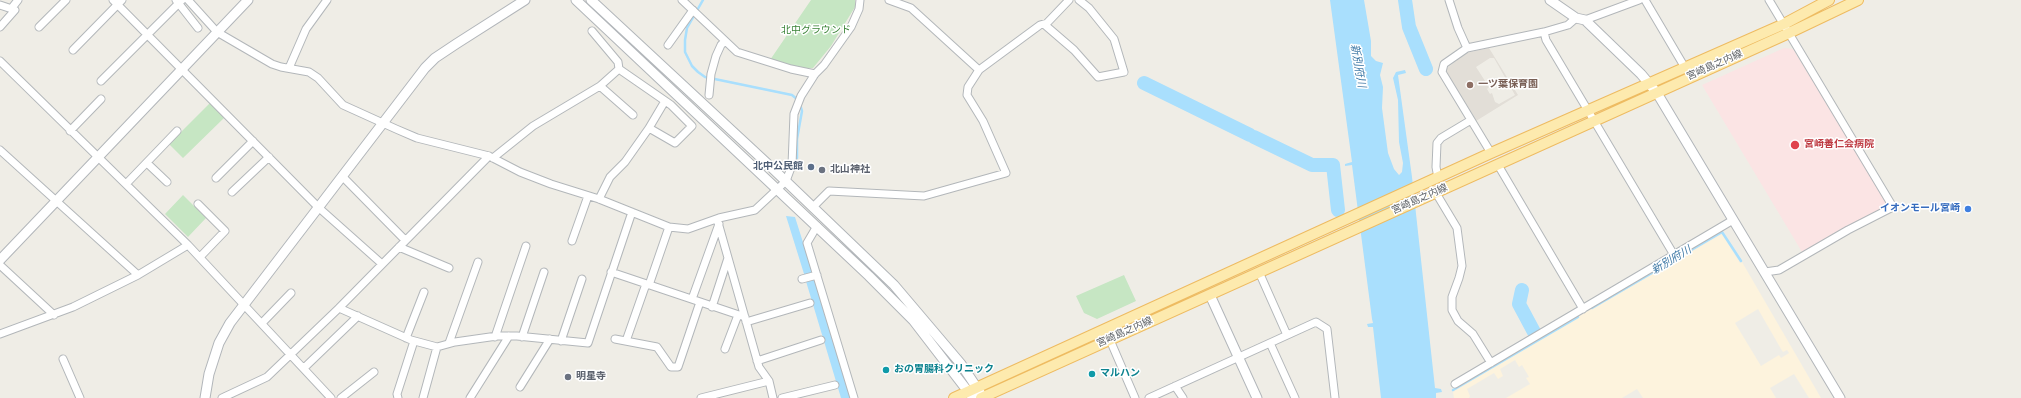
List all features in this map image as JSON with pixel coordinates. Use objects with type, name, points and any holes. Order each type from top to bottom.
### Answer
[{"type":"main road","name":"宮崎島之内線","points":[[954,398],[972,392],[1354,215],[1648,82],[1784,24],[1829,0]]},
{"type":"main road","name":"宮崎島之内線","points":[[983,398],[1259,272],[1433,195],[1789,33],[1858,0]]},
{"type":"street","points":[[11,9],[18,0]]},
{"type":"street","points":[[39,27],[66,0]]},
{"type":"street","points":[[188,0],[218,32],[272,64],[309,72],[318,78],[343,105],[383,124],[416,138],[491,157],[520,172],[599,199],[669,226],[688,229],[718,221],[742,211],[755,210],[786,181],[792,165],[794,114],[801,96],[815,74],[851,27],[859,9],[860,0]]},
{"type":"street","points":[[0,260],[248,0]]},
{"type":"street","points":[[289,68],[306,29],[327,0]]},
{"type":"street","points":[[205,398],[209,374],[219,343],[230,323],[425,68],[435,58],[524,0]]},
{"type":"street","points":[[576,0],[817,226],[913,320],[972,392],[983,398]]},
{"type":"street","points":[[591,0],[786,181],[894,285],[961,364],[972,392]]},
{"type":"street","points":[[682,0],[737,52],[791,69],[815,74]]},
{"type":"street","points":[[889,0],[911,8],[979,70]]},
{"type":"street","points":[[813,207],[829,191],[924,196],[1006,172],[986,127],[967,94],[968,87],[979,70],[1027,34],[1040,25],[1045,24],[1069,0]]},
{"type":"street","points":[[1045,24],[1074,50],[1098,77],[1124,72],[1114,39],[1089,8],[1079,0]]},
{"type":"street","points":[[1449,0],[1458,28],[1467,48]]},
{"type":"street","points":[[1550,0],[1576,18],[1586,20],[1639,0]]},
{"type":"street","points":[[1645,0],[1684,66]]},
{"type":"street","points":[[1765,272],[1779,270],[1848,230],[1894,207],[1770,0]]},
{"type":"street","points":[[101,81],[178,1],[198,28]]},
{"type":"street","points":[[72,50],[118,2],[181,69],[318,207],[382,264]]},
{"type":"street","points":[[0,5],[15,10],[0,27]]},
{"type":"street","points":[[668,45],[695,12]]},
{"type":"street","points":[[1491,153],[1442,72],[1444,64],[1467,48],[1544,32],[1568,25],[1576,18]]},
{"type":"street","points":[[1586,20],[1648,82],[1657,93],[1840,398]]},
{"type":"street","points":[[592,31],[618,62],[619,69],[665,101],[692,126],[675,143],[650,128]]},
{"type":"street","points":[[1544,32],[1546,40],[1589,109],[1674,255]]},
{"type":"street","points":[[709,95],[711,77],[716,56],[725,41]]},
{"type":"street","points":[[0,61],[200,257],[331,398]]},
{"type":"street","points":[[222,398],[267,377],[339,308],[491,157],[533,126],[600,86],[619,69]]},
{"type":"street","points":[[600,86],[633,115]]},
{"type":"street","points":[[70,131],[101,99]]},
{"type":"street","points":[[599,199],[610,177],[625,162],[650,128],[665,101]]},
{"type":"street","points":[[1438,178],[1436,167],[1437,143],[1441,138],[1471,120]]},
{"type":"street","points":[[126,184],[178,131]]},
{"type":"street","points":[[216,178],[253,141]]},
{"type":"street","points":[[0,150],[138,276]]},
{"type":"street","points":[[232,192],[269,157]]},
{"type":"street","points":[[147,163],[168,182]]},
{"type":"street","points":[[1498,165],[1583,309]]},
{"type":"street","points":[[342,176],[406,240]]},
{"type":"street","points":[[1433,195],[1457,228],[1462,266],[1460,278],[1452,297],[1452,310],[1458,321],[1473,334],[1491,362]]},
{"type":"street","points":[[572,241],[588,196]]},
{"type":"street","points":[[198,204],[225,231],[200,257]]},
{"type":"street","points":[[339,308],[406,338],[437,347],[495,336],[588,343],[632,212]]},
{"type":"street","points":[[1455,384],[1733,220]]},
{"type":"street","points":[[718,221],[743,318],[759,367],[769,381],[774,398]]},
{"type":"street","points":[[692,300],[718,221]]},
{"type":"street","points":[[626,341],[669,226]]},
{"type":"street","points":[[817,226],[808,244],[854,398]]},
{"type":"street","points":[[0,334],[54,315],[138,276],[188,245]]},
{"type":"street","points":[[495,336],[526,246]]},
{"type":"street","points":[[399,247],[449,268]]},
{"type":"street","points":[[712,307],[728,258]]},
{"type":"street","points":[[449,344],[478,262]]},
{"type":"street","points":[[0,266],[54,315]]},
{"type":"street","points":[[522,337],[544,272]]},
{"type":"street","points":[[611,272],[743,318],[810,303]]},
{"type":"street","points":[[1259,272],[1287,335]]},
{"type":"street","points":[[802,279],[817,275]]},
{"type":"street","points":[[561,340],[582,279]]},
{"type":"street","points":[[406,338],[424,292]]},
{"type":"street","points":[[262,323],[291,293]]},
{"type":"street","points":[[1210,295],[1257,398]]},
{"type":"street","points":[[615,339],[657,347],[671,367],[678,367],[700,302]]},
{"type":"street","points":[[304,368],[358,316]]},
{"type":"street","points":[[725,349],[743,318]]},
{"type":"street","points":[[1149,398],[1316,322],[1327,329],[1335,398]]},
{"type":"street","points":[[470,398],[509,336]]},
{"type":"street","points":[[520,387],[550,339]]},
{"type":"street","points":[[757,361],[821,340]]},
{"type":"street","points":[[1110,340],[1135,398]]},
{"type":"street","points":[[398,398],[397,394],[414,341]]},
{"type":"street","points":[[1270,343],[1295,398]]},
{"type":"street","points":[[422,398],[437,347]]},
{"type":"street","points":[[63,360],[80,398]]},
{"type":"street","points":[[342,398],[374,372]]},
{"type":"street","points":[[701,398],[769,381]]},
{"type":"street","points":[[782,398],[835,385]]},
{"type":"street","points":[[1175,386],[1183,398]]},
{"type":"shaded area","name":"一ツ葉保育園","points":[[1489,48],[1518,95],[1476,121],[1446,69],[1466,53]],"holes":[[[1490,58],[1494,58],[1515,95],[1499,104],[1495,102],[1492,93],[1490,94],[1487,89],[1489,87],[1476,67]]]},
{"type":"shaded area","name":"宮崎善仁会病院","points":[[1784,48],[1793,49],[1889,205],[1839,230],[1802,252],[1702,85]]},
{"type":"shaded area","points":[[1722,234],[1740,263],[1742,262],[1821,398],[1809,398],[1794,374],[1770,388],[1776,398],[1643,398],[1637,389],[1622,398],[1506,398],[1530,384],[1526,378],[1529,377],[1522,365],[1519,367],[1515,360],[1500,369],[1503,376],[1498,379],[1494,373],[1467,389],[1470,396],[1469,398],[1454,398],[1453,392],[1538,340]],"holes":[[[1758,309],[1783,352],[1787,350],[1789,353],[1781,358],[1779,355],[1761,366],[1735,323]]]},
{"type":"green space","name":"北中グラウンド","points":[[811,0],[855,0],[855,7],[831,46],[813,68],[799,68],[770,60]]},
{"type":"green space","points":[[210,103],[224,118],[183,158],[169,144]]},
{"type":"green space","points":[[183,195],[206,218],[188,237],[165,214]]},
{"type":"green space","points":[[1124,275],[1136,301],[1097,319],[1084,313],[1076,296]]},
{"type":"water","points":[[1330,0],[1364,0],[1371,41],[1371,56],[1376,61],[1383,63],[1380,75],[1383,87],[1382,108],[1388,153],[1394,169],[1399,175],[1402,172],[1403,163],[1399,142],[1398,100],[1393,78],[1396,72],[1405,70],[1406,73],[1398,75],[1412,177],[1435,388],[1441,389],[1442,392],[1436,393],[1436,398],[1381,398],[1373,327],[1368,327],[1367,324],[1373,323],[1352,165],[1345,166],[1345,164],[1352,162]]},
{"type":"water","points":[[786,216],[795,217],[813,274],[805,277]]},
{"type":"water","points":[[814,276],[850,398],[841,398],[805,278]]},
{"type":"waterway","points":[[703,0],[687,28],[685,52],[692,66],[705,77],[792,95],[798,100]]},
{"type":"waterway","name":"新別府川","points":[[1405,0],[1409,27],[1426,69]]},
{"type":"waterway","name":"新別府川","points":[[1144,83],[1250,135]]},
{"type":"waterway","points":[[797,158],[797,139],[802,111],[800,104]]},
{"type":"waterway","name":"新別府川","points":[[1254,137],[1312,165],[1333,165],[1338,210]]},
{"type":"waterway","name":"新別府川","points":[[1592,308],[1722,232],[1741,261]]},
{"type":"waterway","name":"新別府川","points":[[1522,290],[1519,304],[1534,332]]},
{"type":"waterway","name":"新別府川","points":[[1453,390],[1578,317]]},
{"type":"place","name":"一ツ葉保育園","points":[[1470,85]]},
{"type":"place","name":"宮崎善仁会病院","points":[[1795,145]]},
{"type":"place","name":"北中公民館","points":[[811,167]]},
{"type":"place","name":"北山神社","points":[[822,170]]},
{"type":"place","name":"イオンモール宮崎","points":[[1968,209]]},
{"type":"place","name":"おの胃腸科クリニック","points":[[886,370]]},
{"type":"place","name":"マルハン","points":[[1092,374]]},
{"type":"place","name":"明星寺","points":[[568,377]]}]
